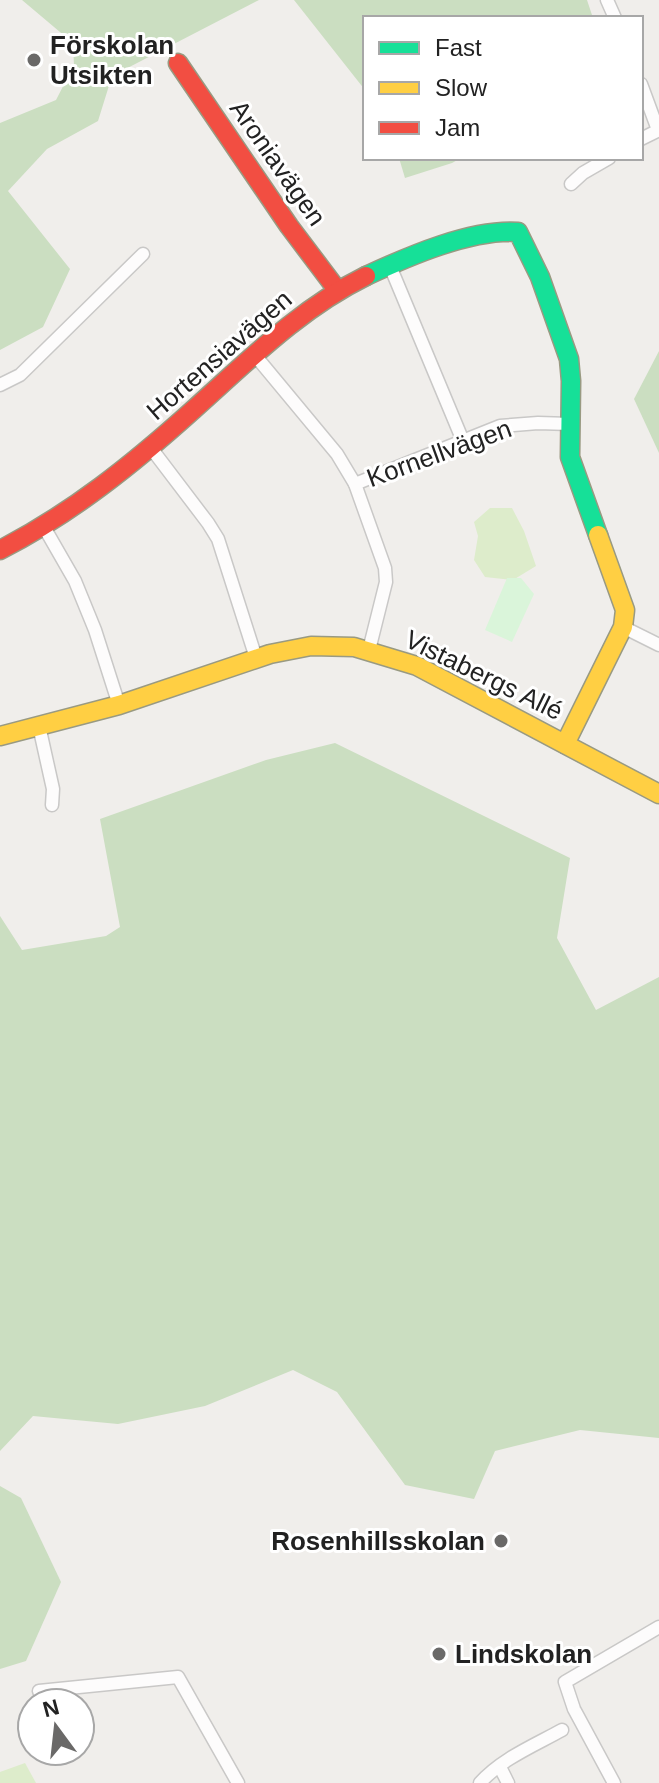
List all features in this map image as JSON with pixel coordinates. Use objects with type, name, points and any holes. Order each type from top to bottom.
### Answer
[{"type":"street","name":"Aroniavägen","points":[[178,63],[289,226],[338,291]]},
{"type":"street","points":[[643,89],[658,130]]},
{"type":"street","points":[[571,184],[606,160]]},
{"type":"street","name":"Hortensiavägen","points":[[0,550],[73,510],[151,448],[286,326],[338,291],[422,253],[502,230],[518,232],[528,246],[565,343],[571,367],[570,457],[621,594],[625,610],[623,627]]},
{"type":"street","points":[[0,385],[20,375],[143,254]]},
{"type":"street","points":[[390,266],[463,441]]},
{"type":"street","points":[[254,354],[337,454],[355,484],[385,568],[386,582],[369,650]]},
{"type":"street","name":"Kornellvägen","points":[[355,484],[500,426],[570,424]]},
{"type":"street","points":[[151,448],[218,539],[256,658]]},
{"type":"street","points":[[44,527],[75,581],[95,630],[119,705]]},
{"type":"street","points":[[565,744],[623,627],[659,645]]},
{"type":"street","name":"Vistabergs Allé","points":[[0,736],[119,705],[256,658],[311,646],[333,645],[369,650],[417,666],[659,794]]},
{"type":"street","points":[[39,726],[53,789],[52,805]]},
{"type":"street","points":[[614,1783],[574,1709],[565,1682],[659,1627]]},
{"type":"street","points":[[79,1687],[178,1677],[238,1783]]},
{"type":"street","points":[[480,1783],[488,1774],[562,1730]]},
{"type":"street","points":[[500,1767],[508,1783]]},
{"type":"green space","points":[[22,0],[259,0],[112,76],[98,121],[47,149],[8,191],[70,269],[43,327],[0,350],[0,123],[56,100],[74,65],[73,43]]},
{"type":"green space","points":[[294,0],[587,0],[592,16],[363,16],[363,87]]},
{"type":"green space","points":[[400,160],[457,160],[452,163],[405,178]]},
{"type":"green space","points":[[659,351],[659,453],[634,399]]},
{"type":"green space","points":[[490,508],[512,508],[536,566],[513,580],[485,577],[474,560],[478,536],[474,522]]},
{"type":"green space","points":[[507,578],[521,578],[534,594],[512,642],[485,630]]},
{"type":"green space","points":[[335,743],[570,858],[557,938],[596,1010],[659,977],[659,1438],[580,1430],[495,1451],[474,1499],[405,1485],[337,1392],[293,1370],[205,1406],[118,1424],[33,1416],[0,1451],[0,916],[22,950],[106,936],[120,927],[100,819],[266,760]]},
{"type":"green space","points":[[0,1486],[21,1498],[61,1582],[26,1661],[0,1669]]},
{"type":"green space","points":[[16,1766],[27,1767],[36,1783],[0,1783],[0,1772]]},
{"type":"traffic: fast","points":[[366,276],[421,252],[461,239],[518,232],[540,277],[569,359],[570,457],[598,535]]},
{"type":"traffic: slow","points":[[565,744],[623,627],[625,610],[598,535]]},
{"type":"traffic: slow","points":[[0,736],[119,705],[270,654],[311,646],[354,647],[417,666],[659,794]]},
{"type":"traffic: jam","points":[[178,63],[289,226],[338,291]]},
{"type":"traffic: jam","points":[[0,550],[27,536],[101,486],[296,320],[366,276]]},
{"type":"place","name":"Förskolan Utsikten","points":[[34,60]]},
{"type":"place","name":"Rosenhillsskolan","points":[[501,1541]]},
{"type":"place","name":"Lindskolan","points":[[439,1654]]}]
